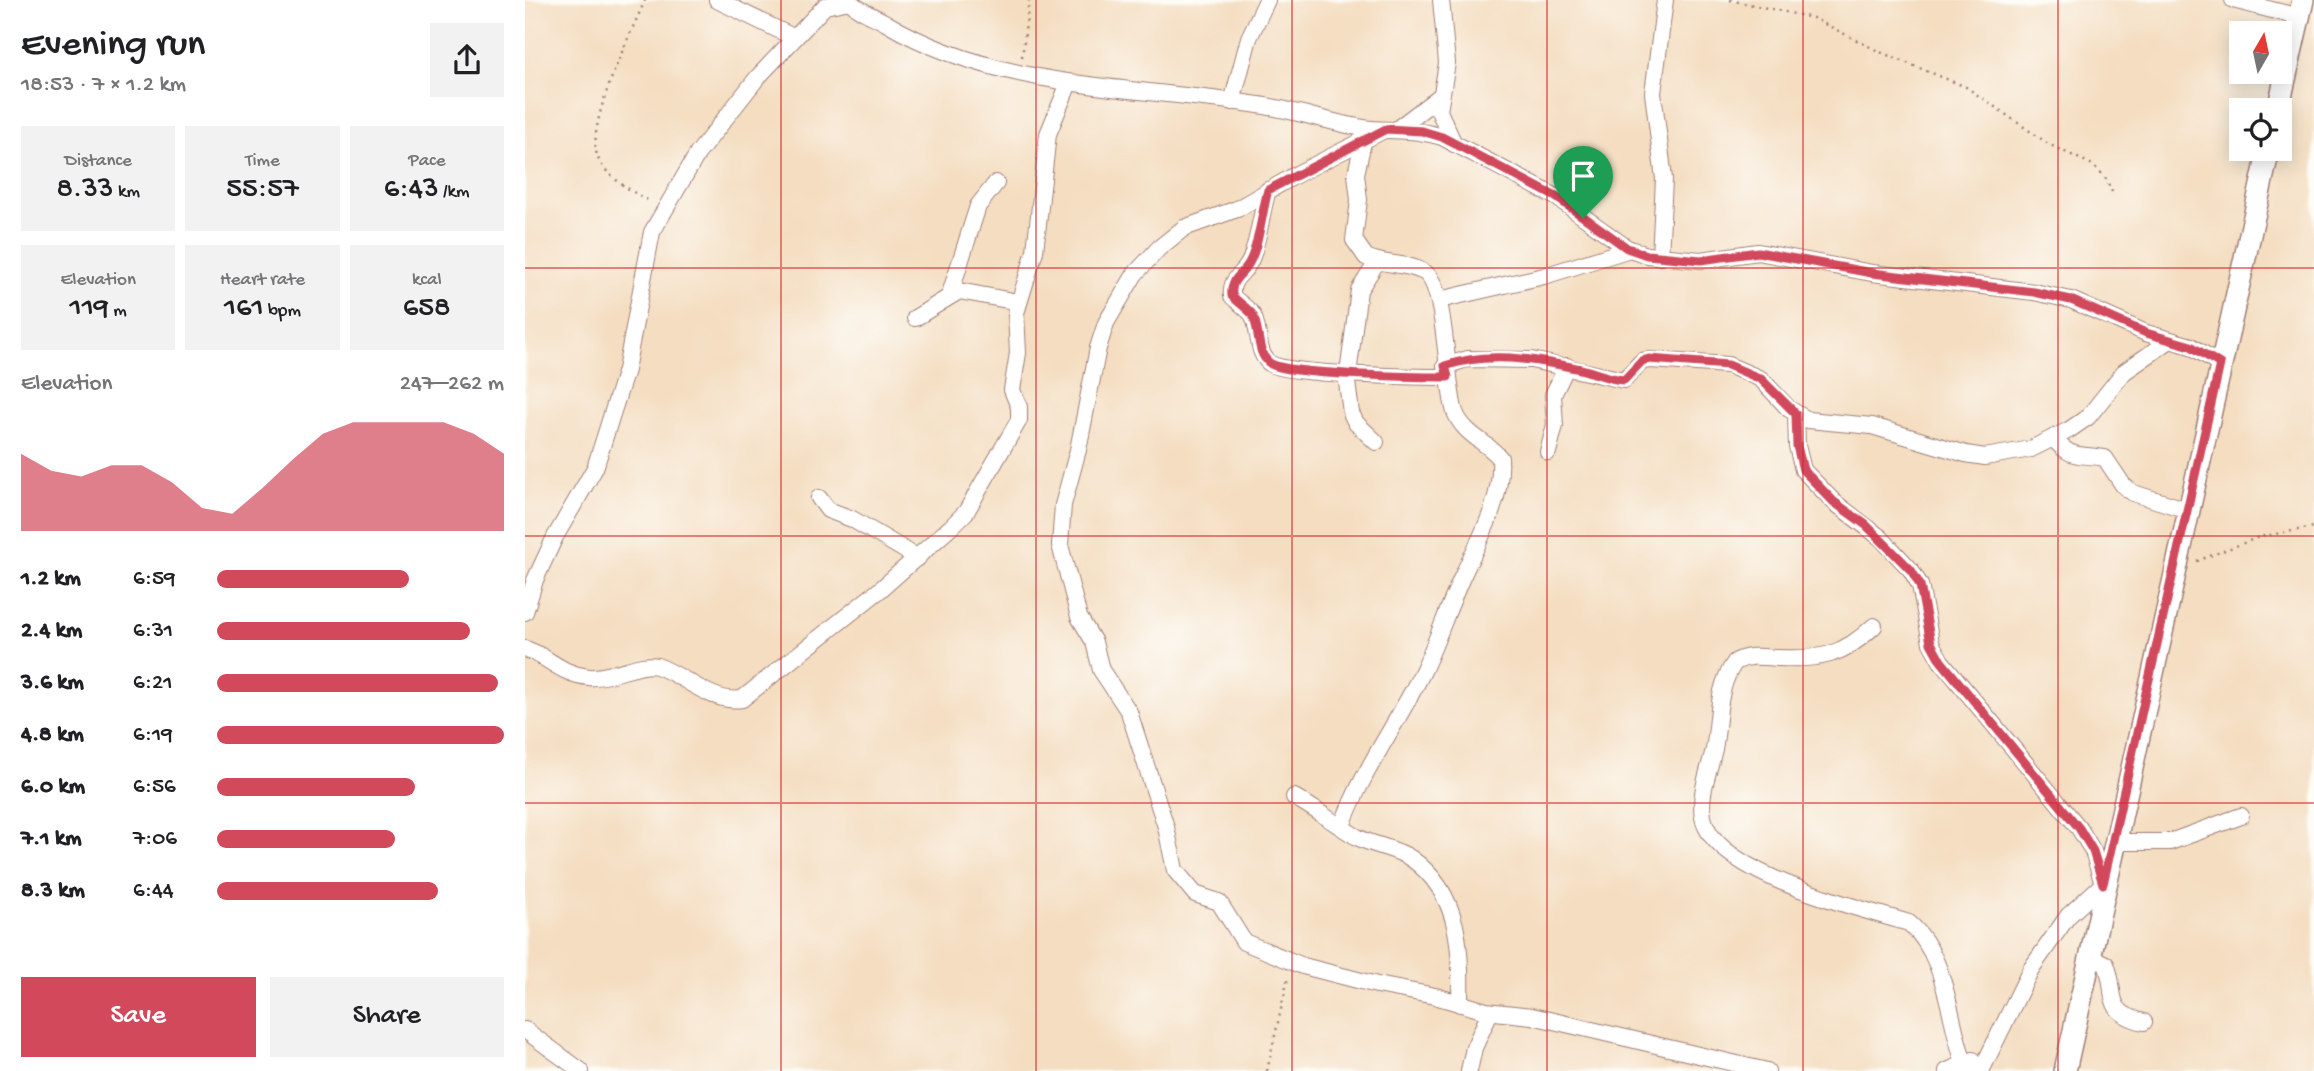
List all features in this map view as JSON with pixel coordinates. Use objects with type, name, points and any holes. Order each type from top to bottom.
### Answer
[{"type":"street","points":[[717,0],[793,37]]},
{"type":"street","points":[[1232,102],[1249,38],[1267,0]]},
{"type":"street","points":[[1441,0],[1447,63],[1440,96],[1440,111],[1454,144]]},
{"type":"street","points":[[1660,257],[1664,179],[1653,93],[1665,0]]},
{"type":"street","points":[[2233,0],[2301,9],[2281,98]]},
{"type":"street","points":[[525,612],[535,580],[555,537],[595,468],[626,370],[646,252],[652,232],[679,182],[710,137],[793,37],[825,6],[851,1],[917,41],[982,64],[1021,74],[1069,83],[1288,110],[1336,123],[1422,131],[1454,144],[1556,197],[1629,249],[1660,257],[1701,260],[1758,252],[1872,273],[2034,292],[2071,300],[2191,346],[2220,364]]},
{"type":"street","points":[[525,649],[567,673],[592,677],[617,675],[648,665],[668,671],[710,692],[742,699],[918,558],[966,512],[1019,420],[1019,407],[1012,390],[1017,353],[1018,302],[1035,251],[1048,134],[1069,83]]},
{"type":"street","points":[[1440,96],[1391,129],[1268,190],[1237,209],[1184,229],[1151,257],[1122,296],[1106,323],[1091,372],[1078,450],[1063,505],[1060,545],[1079,617],[1094,642],[1101,670],[1129,712],[1166,827],[1175,870],[1195,894],[1219,902],[1244,942],[1276,952],[1289,960],[1490,1012],[1532,1016],[1767,1071]]},
{"type":"street","points":[[1342,826],[1365,773],[1381,750],[1424,668],[1492,511],[1499,487],[1500,458],[1464,428],[1455,413],[1446,371],[1440,300],[1426,273],[1408,266],[1377,262],[1366,257],[1354,240],[1359,200],[1356,174],[1363,142]]},
{"type":"street","points":[[2064,1071],[2266,161]]},
{"type":"street","points":[[950,294],[978,206],[996,183]]},
{"type":"street","points":[[1268,190],[1251,258],[1234,278],[1232,296],[1253,316],[1262,350],[1271,364],[1348,372],[1446,371],[1467,359],[1493,357],[1567,366],[1624,380],[1642,361],[1649,359],[1728,365],[1761,379],[1796,414],[1808,420],[1839,425],[1873,426],[1986,457],[2031,449],[2088,417],[2124,372],[2170,340]]},
{"type":"street","points":[[1440,300],[1544,276],[1629,249]]},
{"type":"street","points":[[1376,442],[1356,424],[1351,413],[1348,372],[1359,290],[1377,262]]},
{"type":"street","points":[[915,318],[950,294],[970,292],[1018,302]]},
{"type":"street","points":[[1548,453],[1555,425],[1553,395],[1567,366]]},
{"type":"street","points":[[1796,414],[1797,446],[1803,470],[1834,502],[1866,525],[1911,570],[1920,585],[1929,635],[1941,661],[2079,828],[2106,877]]},
{"type":"street","points":[[2053,438],[2076,457],[2105,458],[2123,485],[2133,493],[2188,510]]},
{"type":"street","points":[[819,498],[828,510],[852,519],[918,558]]},
{"type":"street","points":[[1874,626],[1848,649],[1828,656],[1751,656],[1735,662],[1721,691],[1716,739],[1702,798],[1703,816],[1715,841],[1763,873],[1803,891],[1909,923],[1920,933],[1934,957],[1966,1068]]},
{"type":"street","points":[[1294,797],[1359,838],[1410,858],[1428,873],[1453,911],[1458,932],[1460,1004]]},
{"type":"street","points":[[2115,842],[2170,842],[2241,816]]},
{"type":"street","points":[[1981,1071],[2031,969],[2068,916],[2106,877]]},
{"type":"street","points":[[2090,956],[2106,964],[2117,1008],[2131,1019],[2144,1022]]},
{"type":"street","points":[[1469,1071],[1474,1048],[1490,1012]]},
{"type":"street","points":[[525,1030],[581,1071]]},
{"type":"street","points":[[1947,1071],[1966,1068],[1993,1050]]},
{"type":"path","points":[[645,0],[627,36],[598,118],[595,149],[598,160],[608,173],[665,210]]},
{"type":"path","points":[[1021,74],[1029,0]]},
{"type":"path","points":[[1730,0],[1813,18],[1880,52],[1966,87],[2050,145],[2093,165],[2105,177],[2113,194]]},
{"type":"path","points":[[2175,570],[2247,541],[2314,527]]},
{"type":"path","points":[[1267,1071],[1289,960]]},
{"type":"route","points":[[1386,129],[1422,131],[1442,137],[1556,197],[1583,218],[1627,248],[1673,260],[1701,260],[1758,252],[1872,273],[1987,285],[2071,300],[2146,333],[2191,346],[2220,364],[2109,869],[2103,884],[2093,851],[2079,828],[1989,717],[1956,684],[1941,661],[1931,643],[1920,585],[1911,570],[1895,551],[1866,525],[1834,502],[1803,470],[1797,446],[1796,414],[1761,379],[1746,370],[1728,365],[1649,359],[1642,361],[1624,380],[1577,368],[1493,357],[1467,359],[1445,366],[1448,377],[1410,377],[1294,368],[1271,364],[1265,358],[1251,312],[1232,296],[1234,278],[1251,258],[1268,190],[1386,129]]}]
